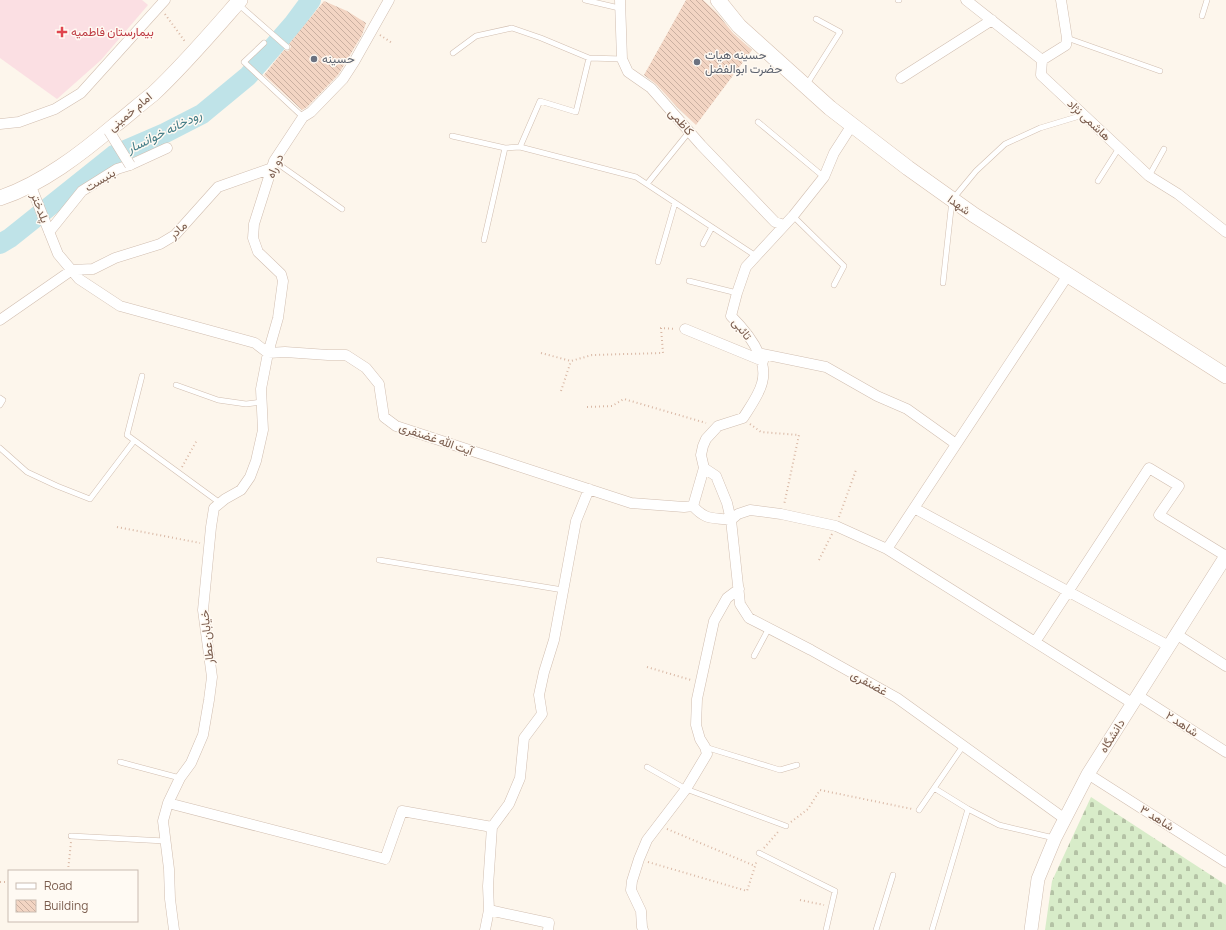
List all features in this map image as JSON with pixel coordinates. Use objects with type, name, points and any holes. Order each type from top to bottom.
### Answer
[{"type":"main road","name":"شهدا","points":[[718,0],[739,26],[830,108],[908,168],[974,216],[1226,376]]},
{"type":"main road","name":"امام خمینی","points":[[0,198],[12,194],[58,169],[94,143],[154,93],[209,37],[238,2]]},
{"type":"street","name":"دو راه","points":[[268,353],[278,318],[283,281],[281,274],[258,252],[253,238],[254,224],[273,164],[303,117],[311,112],[343,79],[373,30],[389,0]]},
{"type":"street","points":[[966,0],[1042,60],[1066,45],[1067,38],[1061,0]]},
{"type":"street","points":[[0,124],[19,122],[55,109],[81,94],[162,3]]},
{"type":"street","points":[[620,4],[622,60]]},
{"type":"street","points":[[901,78],[992,20]]},
{"type":"street","name":"کاظمی","points":[[622,60],[628,72],[651,88],[690,132],[775,222],[784,225]]},
{"type":"street","name":"هاشمی نژاد","points":[[1042,60],[1041,75],[1083,115],[1149,176],[1178,194],[1226,232]]},
{"type":"street","name":"تائبی","points":[[761,357],[739,324],[731,316],[746,267],[793,216],[824,177],[834,154],[852,125]]},
{"type":"street","points":[[109,130],[130,165]]},
{"type":"street","name":"بنبست","points":[[49,232],[82,190],[117,169],[130,165],[167,148]]},
{"type":"street","name":"مادر","points":[[72,270],[93,269],[114,258],[160,244],[175,235],[218,187],[273,164]]},
{"type":"street","name":"پلدختر","points":[[30,184],[49,232]]},
{"type":"street","points":[[49,232],[58,254],[79,279],[120,306],[255,343],[268,353],[261,389],[263,430],[256,461],[250,477],[241,490],[220,503]]},
{"type":"street","points":[[0,320],[72,270]]},
{"type":"street","points":[[887,549],[1068,275]]},
{"type":"street","points":[[685,329],[761,357],[826,366],[877,396],[907,409],[956,444]]},
{"type":"street","name":"آیت الله غضنفری","points":[[268,353],[285,352],[346,355],[366,368],[379,384],[384,417],[396,426],[631,503],[689,506]]},
{"type":"street","points":[[731,520],[709,518],[689,506],[704,468],[701,455],[706,439],[718,426],[743,418],[762,383],[764,369],[761,357]]},
{"type":"street","name":"غضنفری","points":[[704,468],[716,476],[723,492],[731,520],[740,604],[749,618],[811,650],[897,698],[1065,819]]},
{"type":"street","points":[[1036,642],[1149,468],[1179,486],[1159,515],[1226,556]]},
{"type":"street","points":[[485,930],[489,910],[488,886],[492,827],[509,804],[520,778],[524,738],[542,714],[539,695],[544,672],[554,640],[576,521],[589,489]]},
{"type":"street","name":"خیابان عطار","points":[[174,930],[163,821],[168,803],[180,778],[191,763],[203,735],[212,677],[203,610],[214,508],[220,503]]},
{"type":"street","points":[[914,508],[1168,646]]},
{"type":"street","name":"شاهد ۲","points":[[731,520],[738,514],[750,510],[781,514],[836,526],[887,549],[1036,642],[1226,752]]},
{"type":"street","name":"دانشگاه","points":[[1031,930],[1038,879],[1055,838],[1088,774],[1226,556]]},
{"type":"street","points":[[643,930],[641,911],[631,890],[632,882],[647,840],[686,789],[707,754],[700,739],[696,725],[697,699],[702,683],[714,621],[727,598],[739,589]]},
{"type":"street","points":[[1176,634],[1226,666]]},
{"type":"street","name":"شاهد ۳","points":[[1088,774],[1226,862]]},
{"type":"street","points":[[168,803],[385,859],[402,810],[492,827]]},
{"type":"street","points":[[489,910],[549,923],[548,930]]},
{"type":"lane","points":[[585,0],[620,4]]},
{"type":"lane","points":[[1202,16],[1207,0]]},
{"type":"lane","points":[[238,2],[287,47]]},
{"type":"lane","points":[[806,86],[840,32],[816,19]]},
{"type":"lane","points":[[453,53],[476,36],[512,28],[541,38],[589,58],[622,60]]},
{"type":"lane","points":[[1067,38],[1160,71]]},
{"type":"lane","points":[[264,44],[244,62],[303,117]]},
{"type":"lane","points":[[520,147],[540,101],[576,112],[589,58]]},
{"type":"lane","points":[[943,283],[952,200],[976,171],[1006,144],[1040,128],[1083,115]]},
{"type":"lane","points":[[758,122],[824,177]]},
{"type":"lane","points":[[647,184],[690,132]]},
{"type":"lane","points":[[452,136],[505,148],[520,147],[636,177],[756,256]]},
{"type":"lane","points":[[484,240],[505,148]]},
{"type":"lane","points":[[1098,180],[1119,148]]},
{"type":"lane","points":[[1149,176],[1164,149]]},
{"type":"lane","points":[[273,164],[342,209]]},
{"type":"lane","points":[[658,262],[675,202]]},
{"type":"lane","points":[[793,216],[844,266],[834,284]]},
{"type":"lane","points":[[703,244],[712,227]]},
{"type":"lane","points":[[689,282],[737,293]]},
{"type":"lane","points":[[142,376],[127,435],[220,503]]},
{"type":"lane","points":[[176,385],[218,400],[246,404],[261,402]]},
{"type":"lane","points":[[0,398],[3,400],[0,405]]},
{"type":"lane","points":[[0,448],[27,472],[90,499],[134,441]]},
{"type":"lane","points":[[379,560],[563,590]]},
{"type":"lane","points":[[754,656],[769,628]]},
{"type":"lane","points":[[919,810],[963,746]]},
{"type":"lane","points":[[705,747],[780,770],[797,765]]},
{"type":"lane","points":[[120,762],[180,778]]},
{"type":"lane","points":[[647,767],[686,789],[786,826]]},
{"type":"lane","points":[[934,788],[968,809],[999,825],[1055,838]]},
{"type":"lane","points":[[932,930],[968,809]]},
{"type":"lane","points":[[71,836],[165,841]]},
{"type":"lane","points":[[759,853],[835,891],[826,930]]},
{"type":"lane","points":[[876,930],[893,875]]},
{"type":"path","points":[[162,3],[193,53]]},
{"type":"path","points":[[373,30],[392,43]]},
{"type":"path","points":[[541,353],[571,361],[592,355],[663,353],[661,328],[685,329]]},
{"type":"path","points":[[561,391],[571,361]]},
{"type":"path","points":[[587,407],[612,406],[624,399],[718,426]]},
{"type":"path","points":[[743,418],[761,432],[799,435],[781,514]]},
{"type":"path","points":[[179,473],[197,440]]},
{"type":"path","points":[[819,560],[836,526],[856,470]]},
{"type":"path","points":[[117,527],[209,544]]},
{"type":"path","points":[[647,667],[702,683]]},
{"type":"path","points":[[639,859],[747,891],[759,853],[778,832],[808,809],[820,790],[919,810]]},
{"type":"path","points":[[658,825],[755,866]]},
{"type":"path","points":[[68,870],[71,836]]},
{"type":"path","points":[[800,900],[831,906]]},
{"type":"shaded area","name":"بیمارستان فاطمیه","points":[[0,0],[142,0],[148,5],[101,60],[57,99],[0,58]]},
{"type":"green space","points":[[1091,797],[1226,885],[1226,930],[1045,930],[1052,881]]},
{"type":"building","name":"حسینه هیات حضرت ابوالفضل","points":[[686,0],[703,0],[716,12],[733,33],[752,50],[696,125],[656,84],[644,75]]},
{"type":"building","name":"حسینه","points":[[324,1],[347,11],[366,23],[362,35],[338,75],[307,107],[302,110],[264,75],[284,50],[288,51],[290,49],[291,46],[289,44]]},
{"type":"waterway","name":"رودخانه خوانسار","points":[[0,244],[10,238],[114,155],[165,133],[202,114],[248,76],[294,23],[311,0]]},
{"type":"place","name":"بیمارستان فاطمیه","points":[[62,32]]},
{"type":"place","name":"حسینه","points":[[314,59]]},
{"type":"place","name":"حسینه هیات حضرت ابوالفضل","points":[[697,62]]}]
